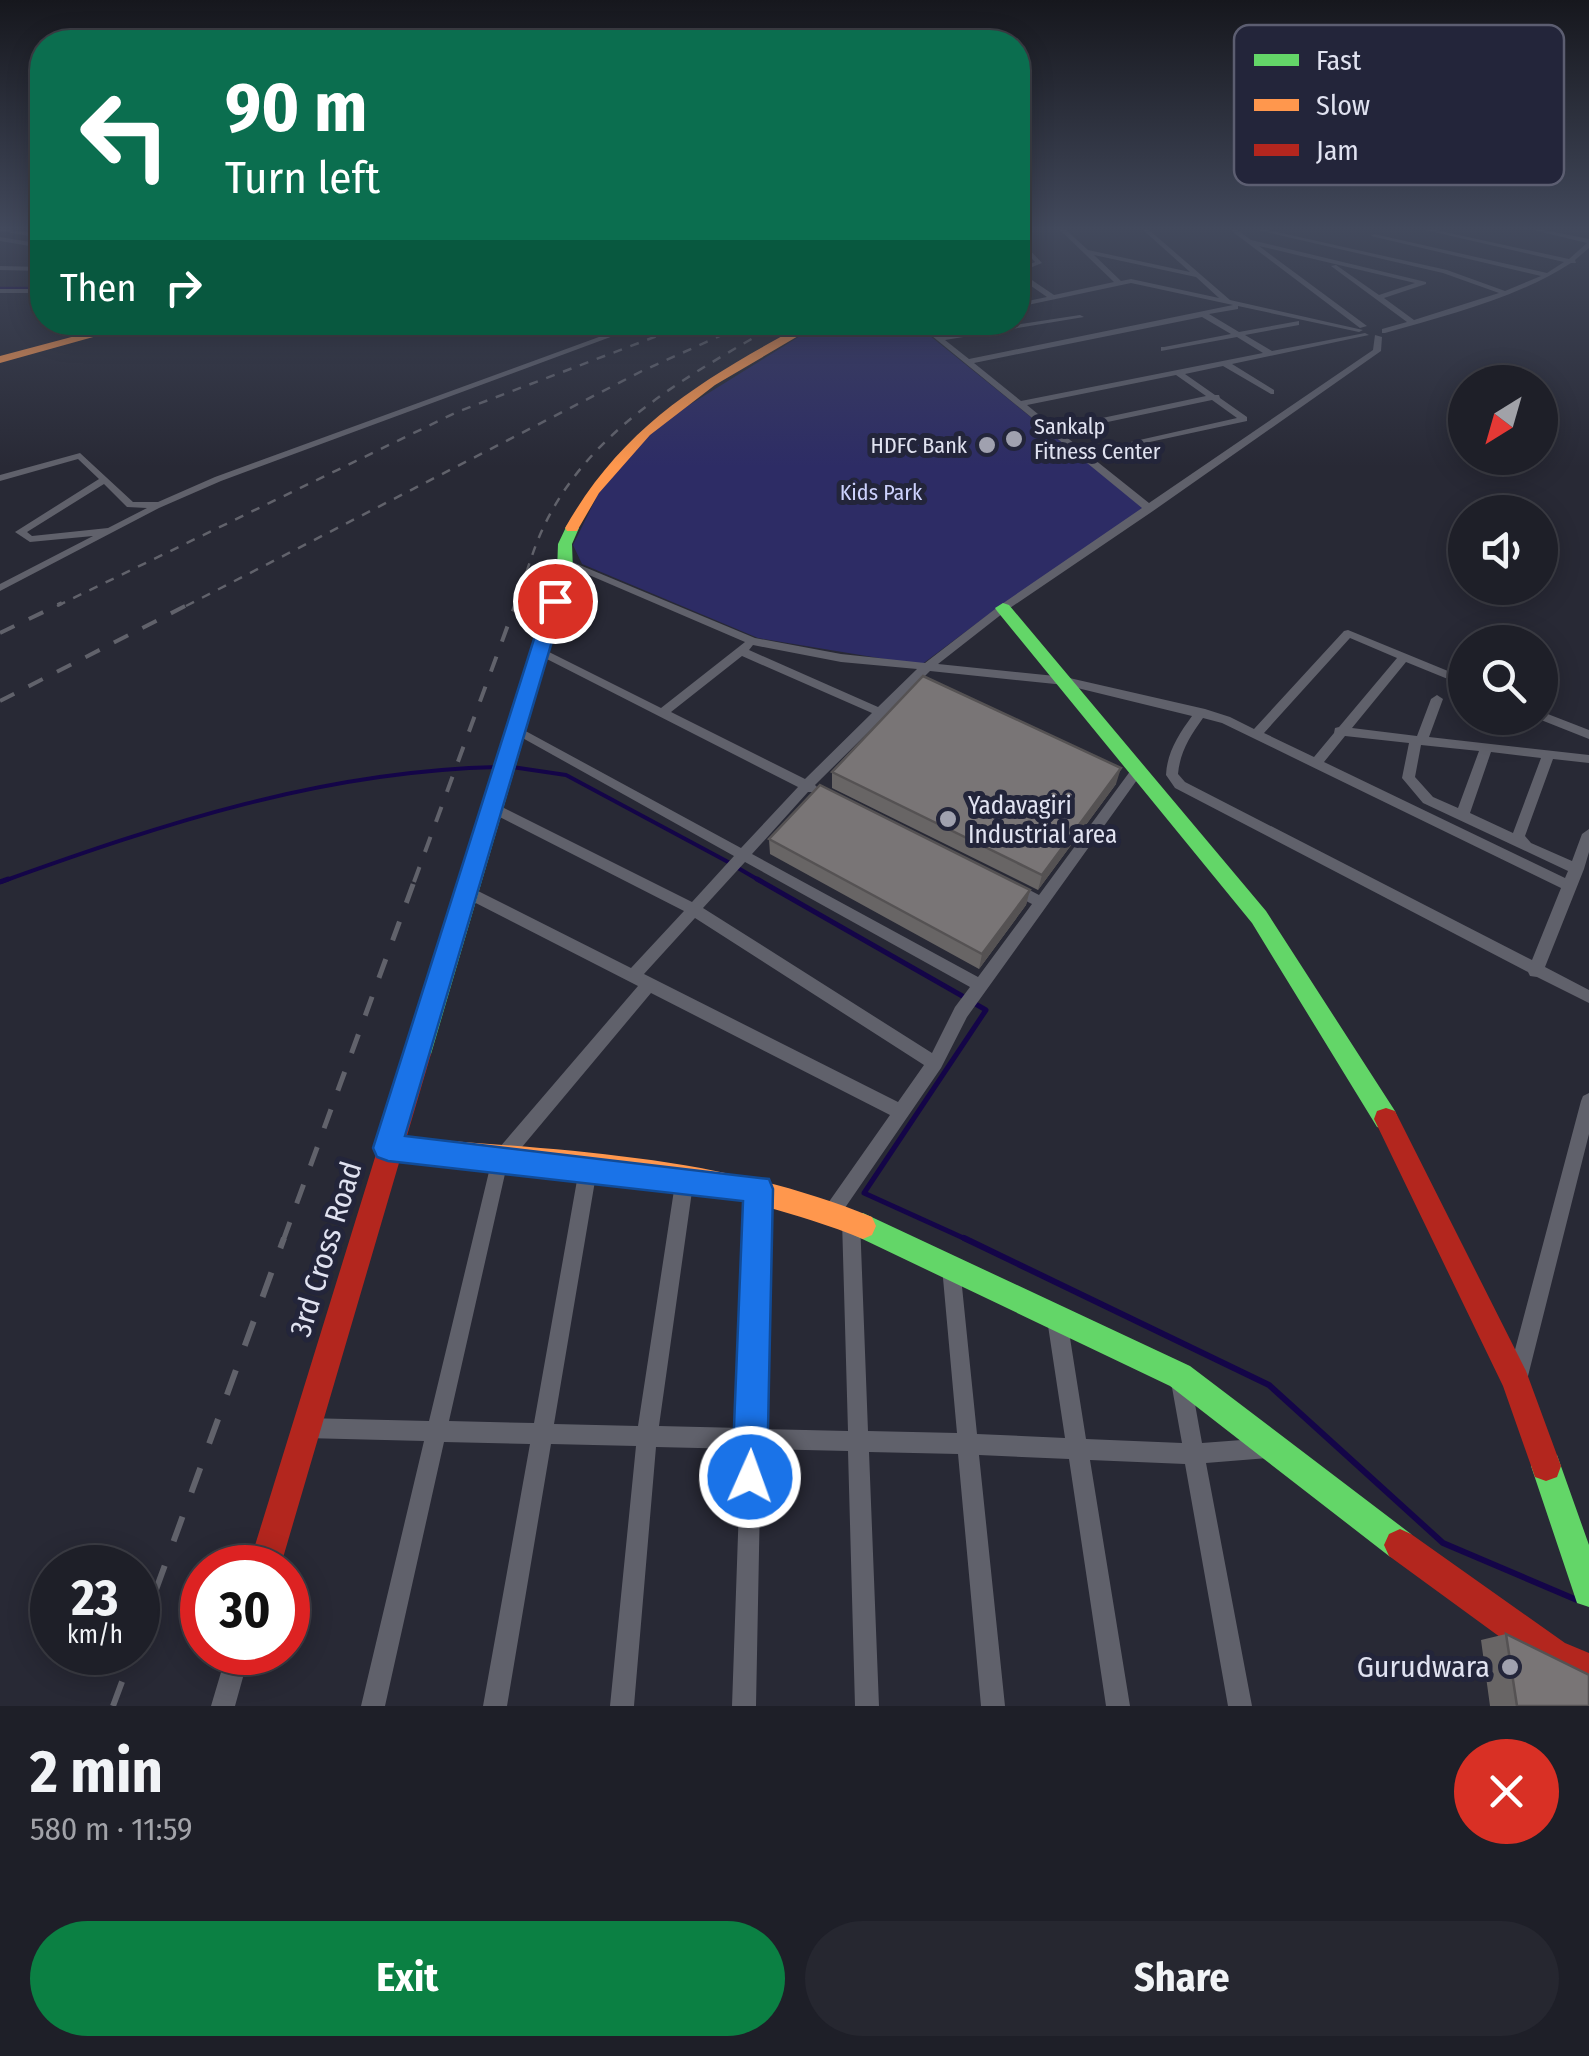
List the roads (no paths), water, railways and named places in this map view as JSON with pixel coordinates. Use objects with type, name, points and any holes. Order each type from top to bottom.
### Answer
[{"type":"street","points":[[967,362],[1227,309]]},
{"type":"street","points":[[1259,309],[1381,334],[1452,309]]},
{"type":"street","points":[[1335,309],[1362,330]]},
{"type":"street","points":[[1394,309],[1412,322]]},
{"type":"street","points":[[1204,314],[1269,353]]},
{"type":"street","points":[[1030,324],[1080,316]]},
{"type":"street","points":[[1164,348],[1296,323]]},
{"type":"street","points":[[1020,404],[1362,330]]},
{"type":"street","points":[[372,1706],[499,1161],[693,909],[806,786],[926,668],[1003,608],[1376,350],[1381,334]]},
{"type":"street","points":[[0,360],[93,335]]},
{"type":"street","points":[[0,588],[159,505],[218,479],[612,335]]},
{"type":"street","name":"3rd Cross Road","points":[[271,1545],[388,1148],[495,809],[566,563],[564,543],[603,475],[657,421],[795,335]]},
{"type":"street","points":[[934,335],[1150,508]]},
{"type":"street","points":[[939,339],[964,335]]},
{"type":"street","points":[[1223,362],[1272,392]]},
{"type":"street","points":[[1108,448],[1244,419],[1177,372]]},
{"type":"street","points":[[1054,432],[1216,397]]},
{"type":"street","points":[[0,478],[80,456],[130,505],[159,505]]},
{"type":"street","points":[[104,480],[20,532],[30,539],[109,531]]},
{"type":"street","points":[[566,563],[752,641],[926,668],[1065,681],[1201,712],[1256,734],[1571,887]]},
{"type":"street","points":[[1003,608],[1259,918],[1313,997],[1415,1170],[1516,1381],[1589,1592]]},
{"type":"street","points":[[1256,734],[1348,633],[1448,675]]},
{"type":"street","points":[[662,714],[752,641]]},
{"type":"street","points":[[540,652],[823,794]]},
{"type":"street","points":[[741,652],[880,712]]},
{"type":"street","points":[[1316,763],[1405,656]]},
{"type":"street","points":[[1437,699],[1418,741],[1410,783],[1428,800],[1577,869]]},
{"type":"street","points":[[1176,780],[1172,765],[1179,742],[1201,712]]},
{"type":"street","points":[[1558,722],[1589,735]]},
{"type":"street","points":[[516,731],[979,988]]},
{"type":"street","points":[[1340,732],[1547,758],[1589,759]]},
{"type":"street","points":[[1462,816],[1486,750]]},
{"type":"street","points":[[1519,841],[1547,758]]},
{"type":"street","points":[[1142,780],[1176,780],[1589,997]]},
{"type":"street","points":[[867,1706],[858,1441],[840,1211],[866,1160],[935,1063],[961,1012],[1041,902],[1142,780]]},
{"type":"street","points":[[495,809],[693,909],[935,1063]]},
{"type":"street","points":[[1535,972],[1589,834]]},
{"type":"street","points":[[1008,886],[1041,902]]},
{"type":"street","points":[[469,893],[901,1112]]},
{"type":"street","points":[[1516,1381],[1589,1101]]},
{"type":"street","points":[[388,1148],[685,1177],[758,1189],[840,1211],[1180,1376],[1461,1592],[1552,1655],[1589,1670]]},
{"type":"street","points":[[495,1706],[588,1169]]},
{"type":"street","points":[[622,1706],[647,1436],[685,1177]]},
{"type":"street","points":[[744,1706],[758,1189]]},
{"type":"street","points":[[951,1268],[993,1706]]},
{"type":"street","points":[[1057,1319],[1118,1706]]},
{"type":"street","points":[[1180,1376],[1240,1706]]},
{"type":"street","points":[[304,1428],[968,1444],[1192,1454],[1274,1448]]},
{"type":"street","points":[[223,1706],[232,1675]]},
{"type":"waterway","points":[[1,882],[245,804],[370,778],[498,767]]},
{"type":"waterway","points":[[512,767],[566,775],[730,863]]},
{"type":"waterway","points":[[738,868],[762,882]]},
{"type":"waterway","points":[[0,882],[8,879]]},
{"type":"waterway","points":[[757,879],[964,997]]},
{"type":"waterway","points":[[970,1241],[864,1193],[986,1010],[972,1002]]},
{"type":"waterway","points":[[964,1238],[1269,1385],[1443,1543],[1577,1600]]},
{"type":"railway","points":[[57,606],[457,412],[660,335]]},
{"type":"railway","points":[[186,606],[642,371],[722,335]]},
{"type":"railway","points":[[516,603],[544,526],[588,460],[646,406],[759,335]]},
{"type":"railway","points":[[0,633],[62,603]]},
{"type":"railway","points":[[0,701],[191,603]]},
{"type":"railway","points":[[414,882],[516,603]]},
{"type":"railway","points":[[283,1241],[415,879]]},
{"type":"railway","points":[[160,1579],[284,1238]]},
{"type":"railway","points":[[113,1706],[124,1675]]},
{"type":"place","name":"Sankalp Fitness Center","points":[[1014,439]]},
{"type":"place","name":"HDFC Bank","points":[[987,445]]},
{"type":"place","name":"Yadavagiri Industrial area","points":[[948,819]]},
{"type":"place","name":"Gurudwara","points":[[1510,1667]]},
{"type":"park label","name":"Kids Park","points":[[881,492]]}]
